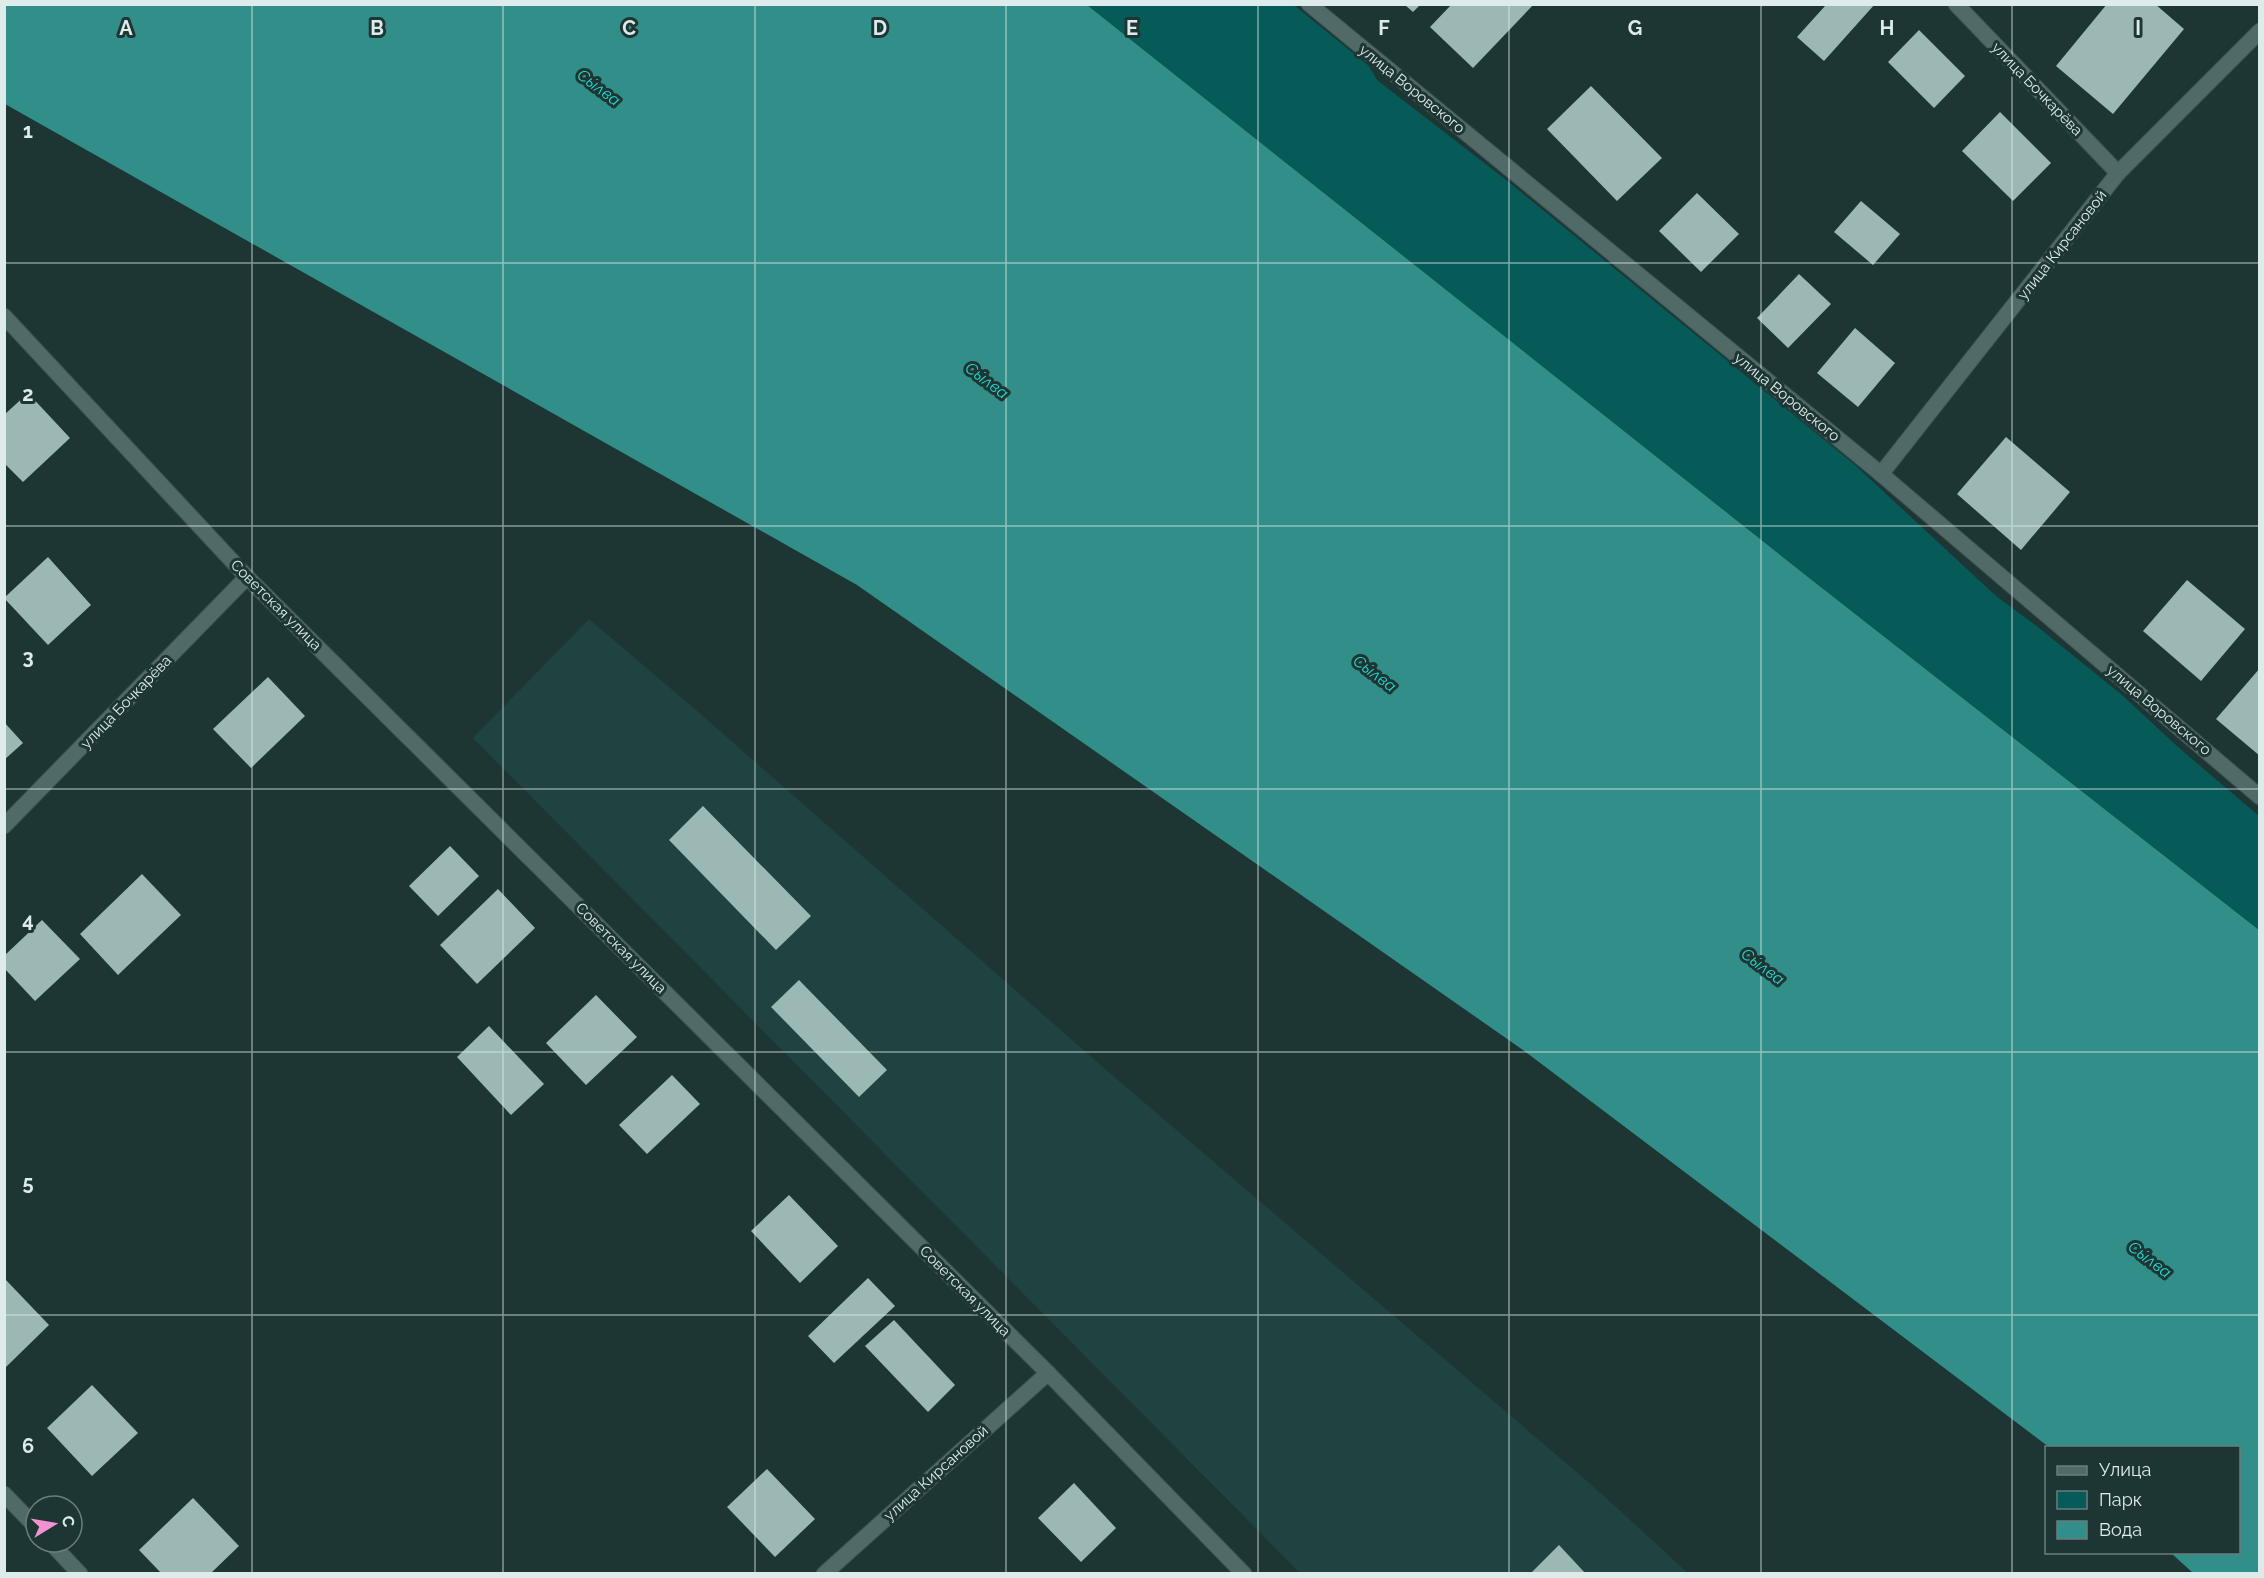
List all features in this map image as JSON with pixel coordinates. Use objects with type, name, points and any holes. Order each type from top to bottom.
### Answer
[{"type":"street","name":"улица Воровского","points":[[1309,4],[1881,474],[2259,797]]},
{"type":"street","name":"улица Бочкарёва","points":[[1956,4],[2118,173]]},
{"type":"street","name":"улица Кирсановой","points":[[1881,474],[2118,173],[2259,31]]},
{"type":"street","name":"Советская улица","points":[[4,316],[247,577],[1048,1373],[1244,1574]]},
{"type":"street","name":"улица Бочкарёва","points":[[4,826],[247,577]]},
{"type":"street","name":"улица Кирсановой","points":[[824,1574],[1048,1373]]},
{"type":"street","points":[[4,1494],[24,1515]]},
{"type":"street","points":[[61,1554],[80,1574]]},
{"type":"shaded area","points":[[589,619],[1104,1068],[1594,1487],[1688,1573],[1300,1573],[473,738]]},
{"type":"green space","points":[[1087,5],[1294,5],[1369,66],[1377,80],[1505,179],[1855,465],[1996,596],[2122,695],[2178,747],[2259,816],[2259,930],[1808,577]]},
{"type":"water","name":"Сы́лва","points":[[5,4],[1087,5],[1808,577],[2259,930],[2259,1573],[2193,1573],[2172,1554],[2240,1554],[2240,1446],[2048,1446],[1523,1050],[857,585],[5,104]]},
{"type":"building","points":[[1452,4],[1534,4],[1473,68],[1430,27]]},
{"type":"building","points":[[1824,4],[1875,4],[1824,61],[1797,37],[1825,6]]},
{"type":"building","points":[[2107,4],[2155,4],[2184,29],[2113,114],[2056,66]]},
{"type":"building","points":[[1405,5],[1420,5],[1413,12]]},
{"type":"building","points":[[1919,30],[1965,76],[1934,108],[1888,62]]},
{"type":"building","points":[[1591,86],[1662,158],[1617,201],[1547,129]]},
{"type":"building","points":[[2000,112],[2051,163],[2013,201],[1962,151]]},
{"type":"building","points":[[1697,193],[1739,234],[1701,272],[1659,231]]},
{"type":"building","points":[[1861,201],[1900,234],[1873,265],[1834,232]]},
{"type":"building","points":[[1799,274],[1831,304],[1788,348],[1757,318]]},
{"type":"building","points":[[1855,328],[1895,363],[1858,407],[1817,373]]},
{"type":"building","points":[[28,393],[70,438],[23,482],[4,463],[4,415]]},
{"type":"building","points":[[2006,437],[2070,492],[2021,550],[1957,494]]},
{"type":"building","points":[[48,557],[91,605],[48,645],[4,598]]},
{"type":"building","points":[[2187,580],[2245,629],[2201,681],[2143,631]]},
{"type":"building","points":[[2260,668],[2260,756],[2216,719]]},
{"type":"building","points":[[268,677],[305,716],[251,768],[213,729]]},
{"type":"building","points":[[4,722],[23,743],[4,760]]},
{"type":"building","points":[[703,806],[811,916],[776,950],[669,840]]},
{"type":"building","points":[[450,846],[479,876],[438,916],[409,886]]},
{"type":"building","points":[[142,874],[181,915],[118,975],[80,934]]},
{"type":"building","points":[[498,889],[535,928],[477,984],[440,945]]},
{"type":"building","points":[[42,920],[80,959],[35,1001],[4,968],[4,956]]},
{"type":"building","points":[[799,980],[887,1070],[859,1097],[771,1007]]},
{"type":"building","points":[[596,995],[637,1037],[586,1085],[546,1043]]},
{"type":"building","points":[[489,1026],[544,1084],[511,1115],[457,1057]]},
{"type":"building","points":[[672,1075],[700,1104],[647,1154],[619,1125]]},
{"type":"building","points":[[789,1195],[838,1246],[800,1283],[751,1231]]},
{"type":"building","points":[[868,1278],[895,1306],[834,1363],[808,1336]]},
{"type":"building","points":[[5,1279],[49,1325],[5,1368]]},
{"type":"building","points":[[894,1320],[955,1385],[928,1412],[865,1346]]},
{"type":"building","points":[[92,1385],[138,1433],[92,1476],[47,1428]]},
{"type":"building","points":[[767,1469],[815,1519],[775,1557],[727,1507]]},
{"type":"building","points":[[1074,1483],[1116,1528],[1081,1562],[1038,1518]]},
{"type":"building","points":[[193,1498],[239,1546],[210,1574],[162,1574],[139,1550]]},
{"type":"building","points":[[1559,1545],[1586,1574],[1530,1574]]}]
